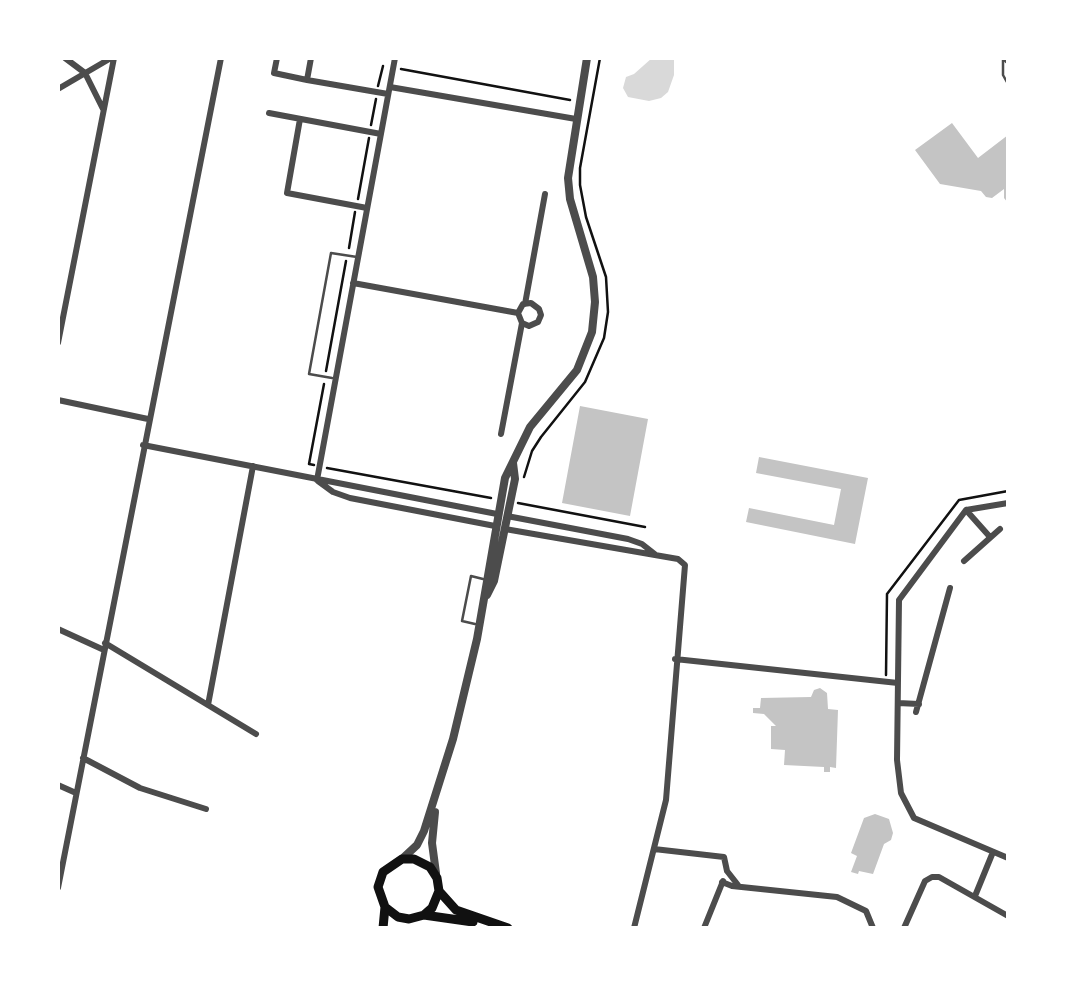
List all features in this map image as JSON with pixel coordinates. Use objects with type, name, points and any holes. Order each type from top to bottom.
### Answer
[{"type":"main road","points":[[486,923],[456,910],[439,891],[436,877],[423,862],[402,859],[390,864],[381,877],[379,895],[385,907],[398,917],[424,915],[508,928]]},
{"type":"main road","points":[[424,915],[439,891]]},
{"type":"main road","points":[[384,928],[385,907]]},
{"type":"main road","points":[[402,928],[409,919]]},
{"type":"street","points":[[65,58],[84,73],[104,110]]},
{"type":"street","points":[[58,88],[113,58]]},
{"type":"street","points":[[58,343],[113,58]]},
{"type":"street","points":[[58,888],[221,58]]},
{"type":"street","points":[[278,58],[274,74],[576,119]]},
{"type":"street","points":[[306,80],[311,58]]},
{"type":"street","points":[[317,480],[395,58]]},
{"type":"street","points":[[436,877],[432,843],[439,788],[480,625],[505,501],[515,479],[513,463],[534,420],[577,370],[592,332],[593,278],[569,189],[587,58]]},
{"type":"street","points":[[269,113],[381,134]]},
{"type":"street","points":[[300,119],[286,192],[367,208]]},
{"type":"street","points":[[518,313],[525,304],[545,194]]},
{"type":"street","points":[[354,282],[518,313]]},
{"type":"street","points":[[522,323],[532,325],[540,318],[537,306],[525,304]]},
{"type":"street","points":[[500,434],[522,323],[518,313]]},
{"type":"street","points":[[58,400],[148,419]]},
{"type":"street","points":[[143,446],[628,539],[656,556]]},
{"type":"street","points":[[208,705],[253,466]]},
{"type":"street","points":[[317,480],[333,492],[386,505],[682,562],[686,575],[675,659],[667,791],[634,928]]},
{"type":"street","points":[[386,505],[388,494]]},
{"type":"street","points":[[412,510],[414,499]]},
{"type":"street","points":[[1008,503],[966,510],[899,600],[897,760],[904,802],[914,818],[1008,858]]},
{"type":"street","points":[[966,510],[990,537]]},
{"type":"street","points":[[964,562],[1000,529]]},
{"type":"street","points":[[606,547],[608,535]]},
{"type":"street","points":[[626,550],[628,539]]},
{"type":"street","points":[[898,703],[918,708],[950,588]]},
{"type":"street","points":[[58,628],[104,646],[256,734]]},
{"type":"street","points":[[675,659],[898,683]]},
{"type":"street","points":[[82,758],[140,788],[206,810]]},
{"type":"street","points":[[58,786],[76,793]]},
{"type":"street","points":[[402,859],[417,845],[439,788]]},
{"type":"street","points":[[654,849],[718,855],[726,860],[727,871],[704,928]]},
{"type":"street","points":[[975,896],[993,852]]},
{"type":"street","points":[[727,871],[742,887]]},
{"type":"street","points":[[904,928],[925,881],[932,877],[939,877],[1008,916]]},
{"type":"street","points":[[722,882],[849,901],[866,911],[874,928]]},
{"type":"lane","points":[[1006,58],[1003,75],[1008,84]]},
{"type":"lane","points":[[336,379],[310,374],[331,253],[358,258]]},
{"type":"lane","points":[[480,625],[462,621],[471,576],[490,580]]},
{"type":"path","points":[[522,486],[532,451],[585,382],[604,338],[608,312],[606,277],[580,185],[600,58]]},
{"type":"path","points":[[591,105],[382,66],[309,464],[645,527]]},
{"type":"shaded area","points":[[652,58],[674,60],[668,92],[649,101],[628,97],[623,88],[626,77]]},
{"type":"building","points":[[952,123],[978,158],[1008,135],[1008,203],[1004,189],[992,198],[981,191],[940,184],[915,150]]},
{"type":"building","points":[[580,406],[648,419],[630,516],[562,503]]},
{"type":"building","points":[[759,457],[868,478],[855,544],[746,522],[749,508],[834,525],[841,489],[756,473]]},
{"type":"building","points":[[820,688],[827,693],[828,709],[838,710],[836,768],[824,772],[824,767],[784,765],[785,750],[771,749],[771,726],[776,726],[764,714],[753,713],[753,708],[760,708],[761,698],[811,697]]},
{"type":"building","points":[[875,814],[889,819],[891,840],[884,844],[873,874],[851,872],[857,856],[851,853],[864,818]]}]
